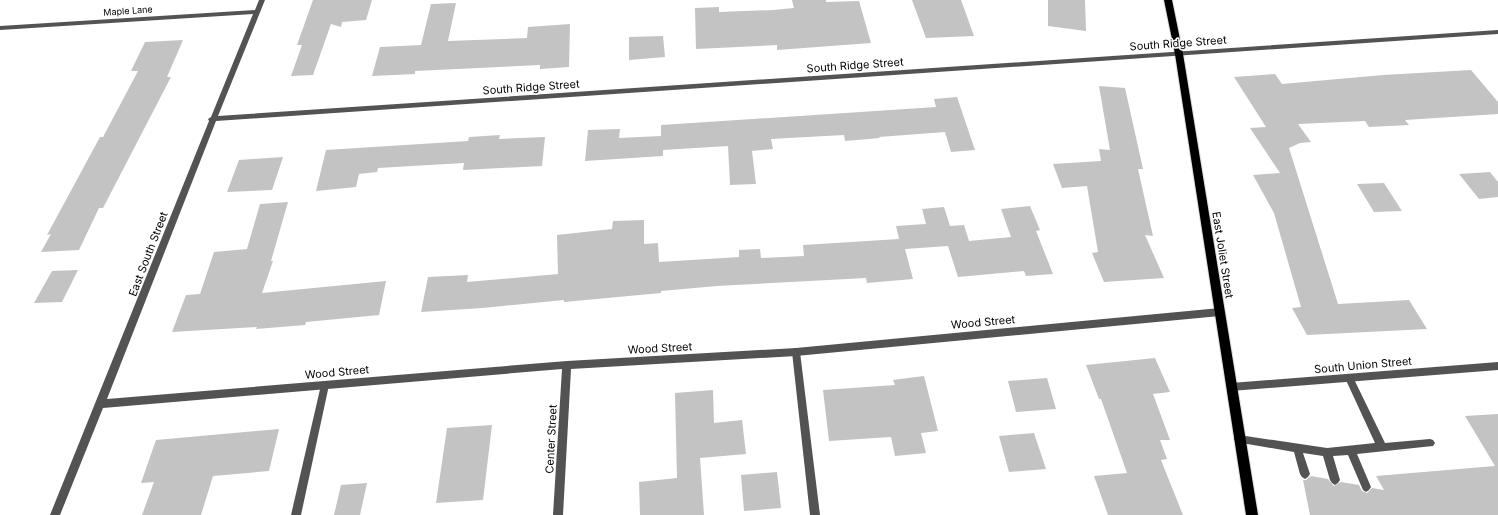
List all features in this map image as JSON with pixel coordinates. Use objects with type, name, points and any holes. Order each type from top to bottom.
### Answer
[{"type":"main road","name":"East Joliet Street","points":[[1168,0],[1179,54],[1220,312],[1230,387],[1252,515]]},
{"type":"street","name":"East South Street","points":[[55,515],[101,404],[212,119],[262,0]]},
{"type":"street","name":"Maple Lane","points":[[0,28],[257,12]]},
{"type":"street","name":"South Ridge Street","points":[[212,119],[1498,32]]},
{"type":"street","name":"Wood Street","points":[[101,404],[567,365],[796,352],[1220,312]]},
{"type":"street","points":[[796,352],[815,515]]},
{"type":"street","name":"Center Street","points":[[558,515],[567,365]]},
{"type":"street","name":"South Union Street","points":[[1230,387],[1498,366]]},
{"type":"street","points":[[1348,378],[1382,447]]},
{"type":"street","points":[[296,515],[325,385]]},
{"type":"street","points":[[1239,439],[1327,452],[1430,443]]},
{"type":"street","points":[[1297,447],[1305,474]]},
{"type":"street","points":[[1351,450],[1366,487]]},
{"type":"street","points":[[1327,452],[1335,480]]},
{"type":"building","points":[[313,0],[372,0],[366,20],[342,22],[341,27],[331,24],[313,75],[291,76],[302,45],[297,45]]},
{"type":"building","points":[[792,0],[826,0],[826,2],[859,1],[871,43],[777,50],[777,45],[696,49],[695,8],[719,7],[719,12],[773,10],[794,8]]},
{"type":"building","points":[[912,0],[961,0],[974,36],[926,38]]},
{"type":"building","points":[[1048,0],[1085,0],[1086,31],[1048,26]]},
{"type":"building","points":[[456,3],[448,41],[527,38],[528,27],[570,24],[569,67],[540,69],[540,65],[415,71],[415,74],[372,76],[380,47],[421,45],[431,4]]},
{"type":"building","points":[[663,36],[665,57],[629,60],[629,37]]},
{"type":"building","points":[[183,40],[167,77],[171,77],[103,208],[99,208],[79,250],[41,252],[51,234],[47,235],[100,137],[103,137],[138,71],[131,71],[145,42]]},
{"type":"building","points":[[1471,70],[1498,102],[1498,114],[1405,120],[1409,125],[1369,127],[1365,121],[1298,124],[1311,142],[1300,143],[1289,148],[1338,304],[1409,300],[1427,329],[1307,335],[1292,308],[1301,307],[1274,213],[1253,175],[1280,173],[1250,128],[1266,127],[1234,77],[1275,74],[1282,84],[1383,75]]},
{"type":"building","points":[[1099,86],[1125,88],[1143,169],[1138,169],[1153,236],[1145,235],[1164,278],[1104,282],[1092,253],[1098,252],[1087,186],[1062,188],[1053,164],[1101,161],[1099,149],[1110,150]]},
{"type":"building","points":[[957,97],[975,150],[951,152],[945,132],[845,141],[844,135],[771,139],[773,149],[752,151],[756,184],[730,185],[728,146],[663,150],[663,156],[585,161],[588,130],[620,129],[619,138],[661,136],[661,125],[936,107],[934,99]]},
{"type":"building","points":[[500,135],[499,139],[545,137],[542,166],[463,170],[464,163],[378,168],[377,172],[359,174],[356,187],[316,191],[326,150],[468,141],[469,137]]},
{"type":"building","points":[[283,157],[272,190],[227,192],[239,160]]},
{"type":"building","points":[[1490,172],[1498,182],[1498,197],[1479,199],[1459,174]]},
{"type":"building","points":[[1384,183],[1402,211],[1374,212],[1357,184]]},
{"type":"building","points":[[288,202],[271,261],[273,261],[262,293],[386,281],[379,315],[306,322],[305,325],[256,329],[257,327],[172,332],[186,295],[200,294],[214,252],[247,249],[260,204]]},
{"type":"building","points":[[1030,206],[1040,230],[1036,231],[1053,274],[1026,276],[1024,271],[958,277],[948,246],[905,249],[913,279],[867,283],[866,278],[717,286],[564,302],[564,300],[421,312],[428,277],[468,275],[467,282],[558,274],[557,235],[612,229],[613,221],[644,220],[644,244],[658,243],[659,262],[739,257],[739,250],[760,249],[761,258],[804,256],[803,245],[899,239],[896,226],[926,224],[922,209],[944,207],[950,226],[964,225],[969,241],[1011,237],[1001,209]]},
{"type":"building","points":[[78,270],[62,302],[34,303],[52,271]]},
{"type":"building","points":[[1155,358],[1170,392],[1153,394],[1170,440],[1160,440],[1167,459],[1161,460],[1183,515],[1108,515],[1094,476],[1127,473],[1101,399],[1099,399],[1086,365]]},
{"type":"building","points":[[924,376],[938,431],[921,433],[926,453],[895,456],[891,437],[829,441],[823,390],[895,385],[893,380]]},
{"type":"building","points":[[1047,378],[1056,409],[1016,412],[1008,381]]},
{"type":"building","points":[[713,390],[714,423],[742,420],[746,454],[700,458],[704,515],[640,515],[639,482],[677,478],[675,393]]},
{"type":"building","points":[[1498,414],[1498,515],[1310,515],[1303,480],[1306,480],[1311,476],[1328,479],[1334,486],[1341,482],[1359,485],[1362,491],[1367,493],[1372,488],[1384,490],[1376,476],[1495,466],[1465,416]]},
{"type":"building","points":[[492,425],[483,500],[436,503],[447,428]]},
{"type":"building","points":[[279,429],[269,471],[213,476],[201,515],[142,515],[154,482],[141,483],[156,440]]},
{"type":"building","points":[[1034,433],[1046,469],[1009,472],[999,436]]},
{"type":"building","points":[[777,472],[781,508],[744,511],[741,475]]},
{"type":"building","points":[[367,483],[360,515],[334,515],[341,485]]}]
